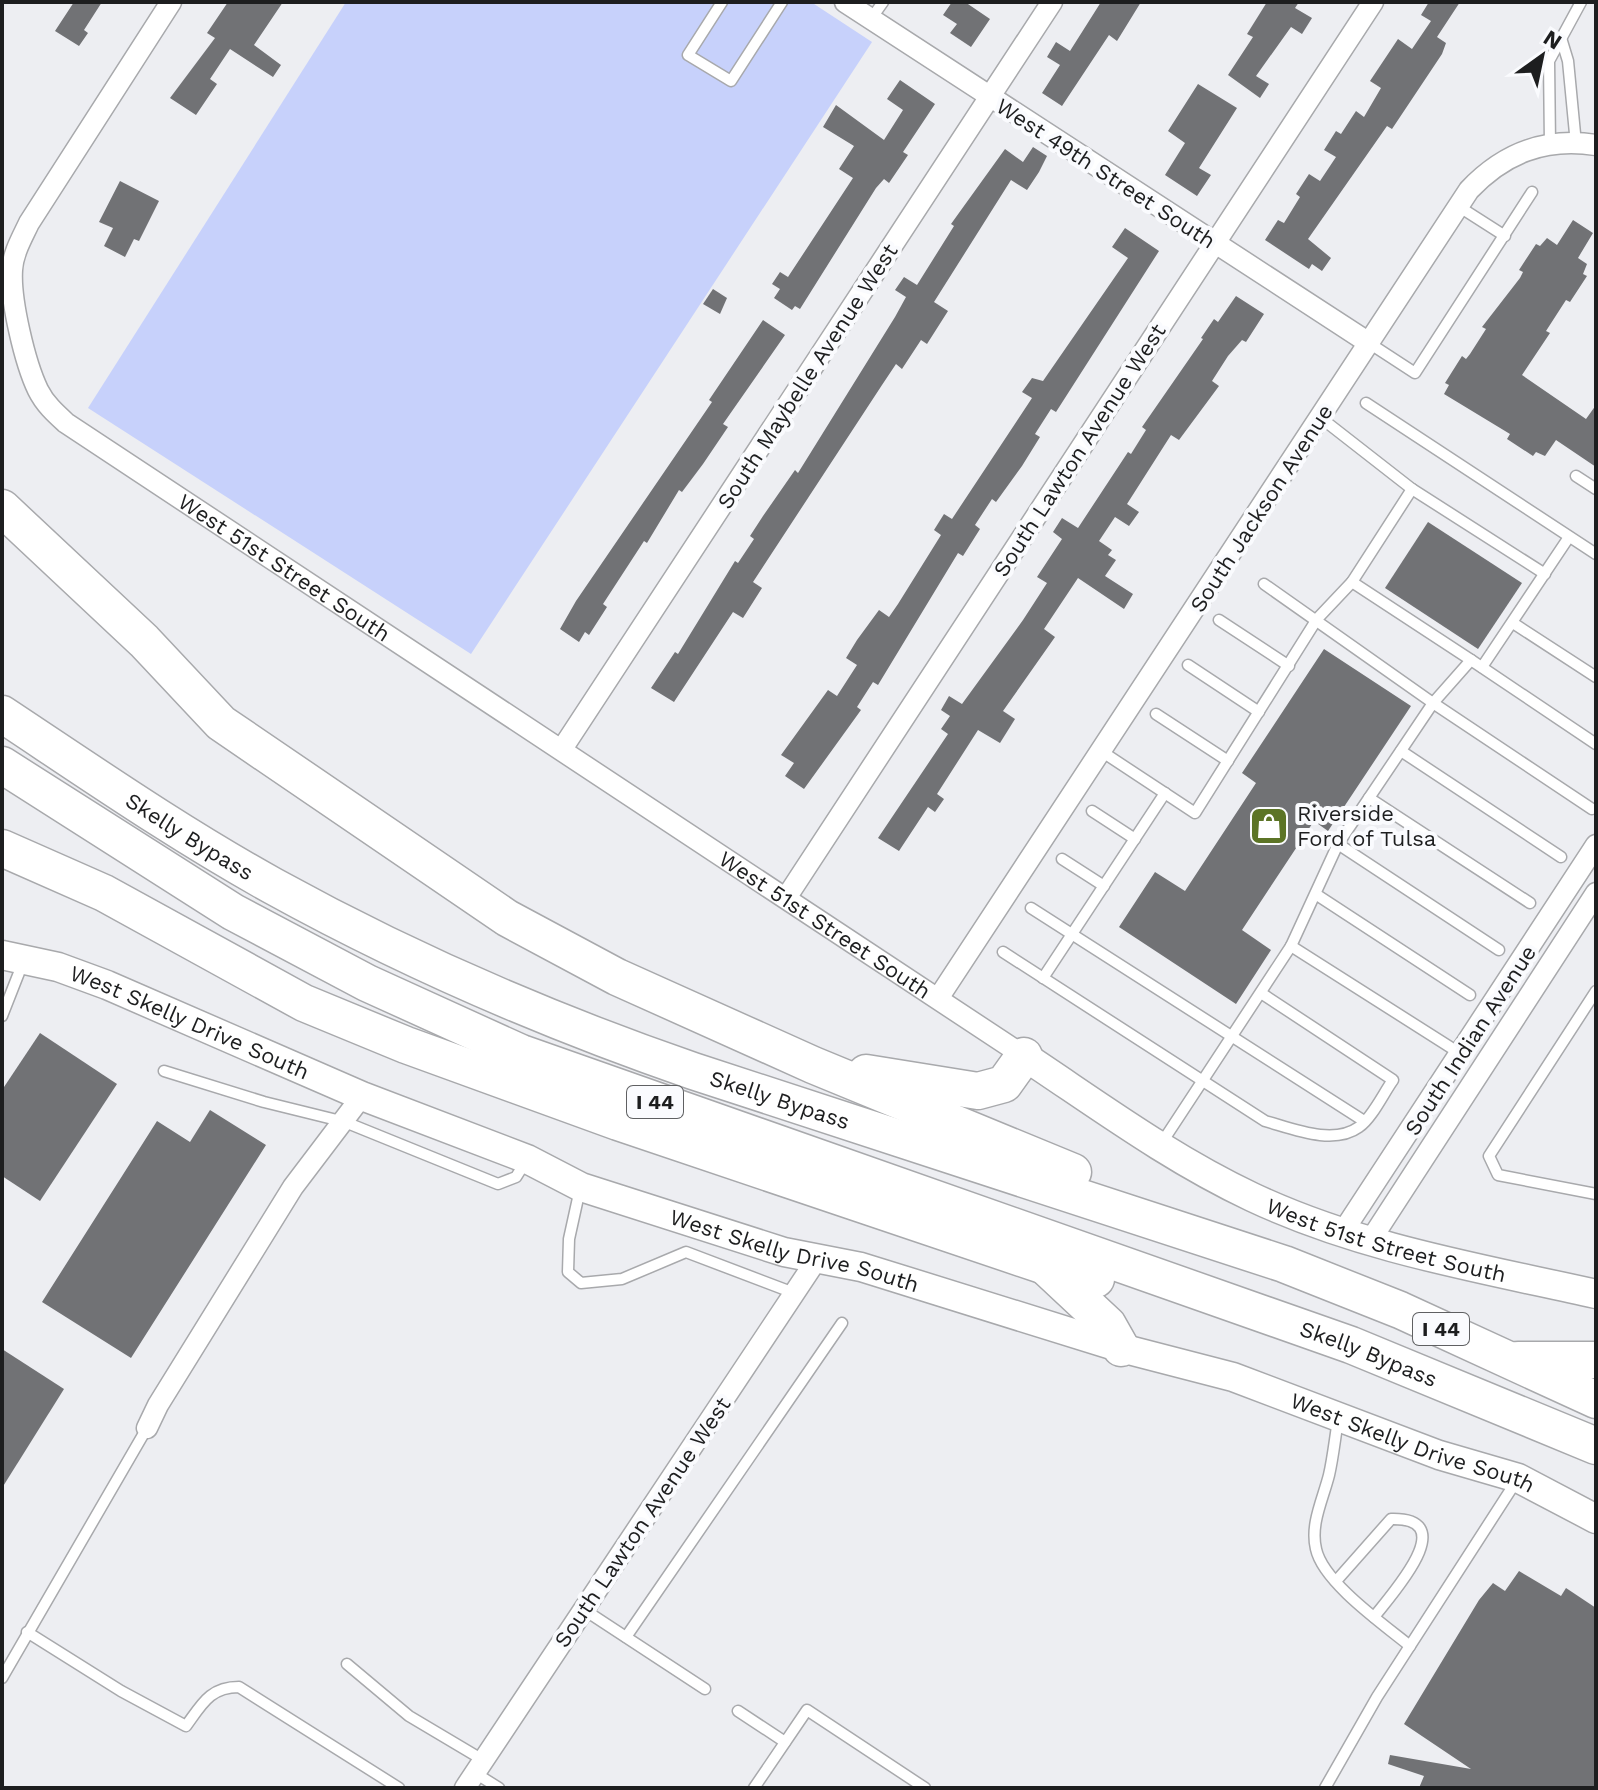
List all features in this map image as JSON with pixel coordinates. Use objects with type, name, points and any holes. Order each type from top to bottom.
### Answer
[{"type":"highway","points":[[9,516],[144,641],[221,723],[481,900],[617,977],[813,1065],[1126,1194],[1284,1264]]},
{"type":"highway","name":"Skelly Bypass","points":[[2,714],[186,835],[270,885],[347,926],[504,999],[597,1038],[693,1071],[1284,1264],[1400,1310],[1596,1400]]},
{"type":"highway","name":"Skelly Bypass","points":[[2,765],[233,912],[367,983],[521,1053],[1351,1345],[1596,1446]]},
{"type":"highway","points":[[2,848],[104,893],[304,1003],[406,1045],[618,1122],[1045,1266],[1351,1345]]},
{"type":"highway","points":[[813,1065],[978,1091],[1004,1084],[1024,1056]]},
{"type":"highway","points":[[1045,1266],[1108,1325],[1121,1348]]},
{"type":"highway","points":[[1505,1360],[1596,1360]]},
{"type":"street","name":"West 51st Street South","points":[[171,2],[29,223],[12,271],[19,321],[37,389],[66,423],[1160,1145],[1252,1197],[1342,1233],[1596,1294]]},
{"type":"street","name":"West 49th Street South","points":[[845,2],[877,11],[990,97],[1369,343]]},
{"type":"street","name":"South Maybelle Avenue West","points":[[562,749],[1052,2]]},
{"type":"street","name":"South Lawton Avenue West","points":[[786,898],[1373,2]]},
{"type":"street","points":[[1550,145],[1586,144]]},
{"type":"street","name":"South Jackson Avenue","points":[[939,997],[1458,206],[1495,165],[1533,146],[1550,145]]},
{"type":"street","name":"South Indian Avenue","points":[[1342,1233],[1596,845]]},
{"type":"street","name":"South Indian Avenue","points":[[1370,1241],[1596,893]]},
{"type":"street","name":"West Skelly Drive South","points":[[13,956],[107,985],[362,1096],[527,1159],[581,1187],[784,1252],[819,1256],[1012,1311],[1121,1348],[1233,1377],[1439,1455],[1518,1478],[1596,1519]]},
{"type":"street","points":[[1461,1054],[1483,1068]]},
{"type":"street","points":[[147,1428],[158,1405],[293,1187],[362,1096]]},
{"type":"street","name":"South Lawton Avenue West","points":[[475,1774],[819,1256]]},
{"type":"lane","points":[[722,2],[688,55],[731,81],[782,2]]},
{"type":"lane","points":[[1550,145],[1549,61],[1581,2]]},
{"type":"lane","points":[[1561,38],[1586,144]]},
{"type":"lane","points":[[1369,343],[1415,373],[1532,192]]},
{"type":"lane","points":[[1458,206],[1505,236]]},
{"type":"lane","points":[[1366,403],[1596,554]]},
{"type":"lane","points":[[1321,418],[1412,489],[1545,574]]},
{"type":"lane","points":[[1576,476],[1596,489]]},
{"type":"lane","points":[[1101,751],[1195,813],[1317,619],[1352,582],[1412,489]]},
{"type":"lane","points":[[1482,667],[1569,537]]},
{"type":"lane","points":[[1352,582],[1596,744]]},
{"type":"lane","points":[[1264,584],[1433,703],[1592,809]]},
{"type":"lane","points":[[1219,620],[1289,666]]},
{"type":"lane","points":[[1513,623],[1596,677]]},
{"type":"lane","points":[[1160,1145],[1291,946],[1338,844],[1433,703],[1471,660]]},
{"type":"lane","points":[[1188,665],[1259,712]]},
{"type":"lane","points":[[1156,714],[1228,761]]},
{"type":"lane","points":[[1401,751],[1561,857]]},
{"type":"lane","points":[[1043,978],[1165,793]]},
{"type":"lane","points":[[1369,798],[1530,903]]},
{"type":"lane","points":[[1092,811],[1135,839]]},
{"type":"lane","points":[[1338,844],[1499,950]]},
{"type":"lane","points":[[1062,859],[1104,886]]},
{"type":"lane","points":[[1317,895],[1470,995]]},
{"type":"lane","points":[[1031,908],[1364,1121]]},
{"type":"lane","points":[[1291,946],[1461,1054]]},
{"type":"lane","points":[[1003,952],[1265,1121],[1305,1132],[1336,1135],[1359,1127],[1393,1080],[1261,993]]},
{"type":"lane","points":[[2,1016],[13,956]]},
{"type":"lane","points":[[1596,991],[1489,1156],[1498,1175],[1596,1194]]},
{"type":"lane","points":[[164,1071],[264,1102],[345,1122],[498,1184],[516,1177],[527,1159]]},
{"type":"lane","points":[[581,1187],[569,1239],[568,1272],[581,1283],[622,1279],[686,1252],[794,1293]]},
{"type":"lane","points":[[626,1637],[842,1323]]},
{"type":"lane","points":[[1338,1418],[1315,1536],[1323,1566],[1374,1617],[1410,1646]]},
{"type":"lane","points":[[2,1678],[147,1428]]},
{"type":"lane","points":[[1325,1788],[1410,1646],[1518,1478]]},
{"type":"lane","points":[[1337,1580],[1391,1519],[1405,1519],[1416,1526],[1423,1539],[1420,1557],[1374,1617]]},
{"type":"lane","points":[[583,1609],[705,1689]]},
{"type":"lane","points":[[27,1632],[121,1691],[186,1726],[207,1697],[220,1687],[239,1687],[399,1788]]},
{"type":"lane","points":[[347,1664],[475,1774],[499,1788]]},
{"type":"lane","points":[[754,1788],[807,1710],[925,1788]]},
{"type":"lane","points":[[738,1711],[785,1742]]},
{"type":"shaded area","points":[[346,2],[811,2],[872,42],[471,654],[88,408]]},
{"type":"building","points":[[74,2],[102,2],[84,30],[88,33],[79,46],[55,31]]},
{"type":"building","points":[[228,2],[283,2],[254,45],[281,65],[273,77],[230,49],[210,79],[217,84],[196,115],[170,98],[215,38],[207,33]]},
{"type":"building","points":[[952,2],[965,2],[990,19],[971,47],[950,33],[957,24],[943,15]]},
{"type":"building","points":[[1101,2],[1141,2],[1117,41],[1109,35],[1062,106],[1042,93],[1060,65],[1047,57],[1056,42],[1070,51]]},
{"type":"building","points":[[1267,2],[1299,2],[1295,8],[1312,18],[1302,34],[1291,27],[1256,76],[1269,84],[1260,98],[1228,75],[1253,37],[1247,34]]},
{"type":"building","points":[[1429,2],[1460,2],[1437,37],[1446,43],[1442,54],[1392,129],[1387,126],[1308,239],[1331,258],[1322,271],[1312,264],[1309,269],[1265,240],[1278,220],[1284,223],[1300,197],[1296,194],[1309,174],[1320,181],[1336,157],[1324,150],[1336,131],[1341,134],[1356,111],[1364,117],[1381,88],[1370,81],[1398,39],[1412,49],[1431,21],[1421,15]]},
{"type":"building","points":[[900,80],[935,104],[903,152],[908,155],[889,183],[884,179],[876,188],[800,309],[795,306],[792,310],[774,298],[780,289],[772,284],[780,272],[788,277],[853,178],[839,169],[854,146],[823,127],[836,105],[884,140],[903,110],[887,99]]},
{"type":"building","points":[[1198,84],[1237,108],[1199,168],[1211,175],[1197,196],[1165,175],[1185,143],[1168,131]]},
{"type":"building","points":[[1033,147],[1047,156],[1039,172],[1027,190],[1011,180],[934,302],[948,311],[927,344],[921,340],[902,369],[896,364],[753,582],[762,588],[743,618],[733,612],[674,702],[651,688],[675,652],[678,654],[735,561],[738,563],[754,539],[750,536],[763,516],[795,470],[798,473],[895,317],[906,297],[895,290],[904,277],[917,285],[954,226],[951,224],[1005,149],[1023,162]]},
{"type":"building","points":[[120,181],[159,201],[139,241],[134,239],[125,257],[104,246],[113,228],[99,222]]},
{"type":"building","points":[[1573,220],[1593,233],[1578,258],[1587,264],[1583,274],[1587,276],[1570,302],[1566,300],[1546,331],[1550,333],[1522,375],[1586,419],[1596,405],[1596,467],[1556,440],[1545,456],[1536,452],[1533,456],[1507,439],[1510,434],[1444,394],[1449,385],[1445,383],[1462,356],[1466,359],[1470,354],[1486,329],[1482,327],[1520,278],[1523,272],[1519,270],[1536,244],[1540,246],[1547,238],[1557,245]]},
{"type":"building","points":[[1125,228],[1159,251],[1056,412],[1051,409],[1035,434],[1040,437],[1022,466],[996,502],[992,499],[975,525],[980,529],[963,556],[958,553],[878,685],[873,682],[857,707],[861,710],[804,789],[785,776],[794,763],[781,755],[828,690],[837,696],[857,665],[846,658],[857,640],[879,610],[889,617],[941,535],[934,530],[944,514],[952,519],[1032,398],[1022,392],[1032,378],[1043,381],[1128,258],[1112,247]]},
{"type":"building","points":[[713,289],[727,298],[720,314],[703,304]]},
{"type":"building","points":[[1236,296],[1264,314],[1246,342],[1242,340],[1228,356],[1212,381],[1219,386],[1179,440],[1171,435],[1127,504],[1139,512],[1129,526],[1115,517],[1099,541],[1112,550],[1108,555],[1116,560],[1105,576],[1133,594],[1124,609],[1078,578],[1044,629],[1055,637],[1003,711],[1015,719],[1000,743],[978,730],[937,794],[944,799],[935,812],[928,807],[899,851],[878,838],[948,734],[941,729],[950,716],[941,710],[949,696],[962,704],[1047,583],[1037,577],[1062,539],[1053,532],[1062,518],[1078,528],[1128,452],[1131,454],[1146,430],[1142,427],[1201,338],[1214,319],[1218,322]]},
{"type":"building","points":[[763,320],[785,335],[723,424],[728,427],[703,464],[682,492],[679,490],[647,543],[644,541],[603,604],[607,607],[589,635],[585,632],[579,642],[560,629],[576,601],[712,402],[709,400]]},
{"type":"building","points":[[1428,522],[1522,583],[1478,649],[1385,588]]},
{"type":"building","name":"Riverside Ford of Tulsa","points":[[1324,649],[1411,706],[1328,831],[1314,821],[1242,930],[1271,950],[1236,1004],[1119,927],[1155,872],[1185,891],[1256,783],[1242,773]]},
{"type":"building","points":[[40,1033],[117,1084],[40,1201],[2,1176],[2,1090]]},
{"type":"building","points":[[210,1110],[266,1145],[131,1358],[42,1302],[157,1121],[190,1142]]},
{"type":"building","points":[[2,1349],[64,1389],[2,1488]]},
{"type":"building","points":[[1519,1571],[1561,1596],[1566,1588],[1596,1608],[1596,1788],[1419,1788],[1424,1776],[1388,1764],[1390,1755],[1471,1769],[1404,1724],[1479,1600],[1493,1583],[1505,1591]]},
{"type":"place","name":"Riverside Ford of Tulsa","points":[[1269,826]]}]
